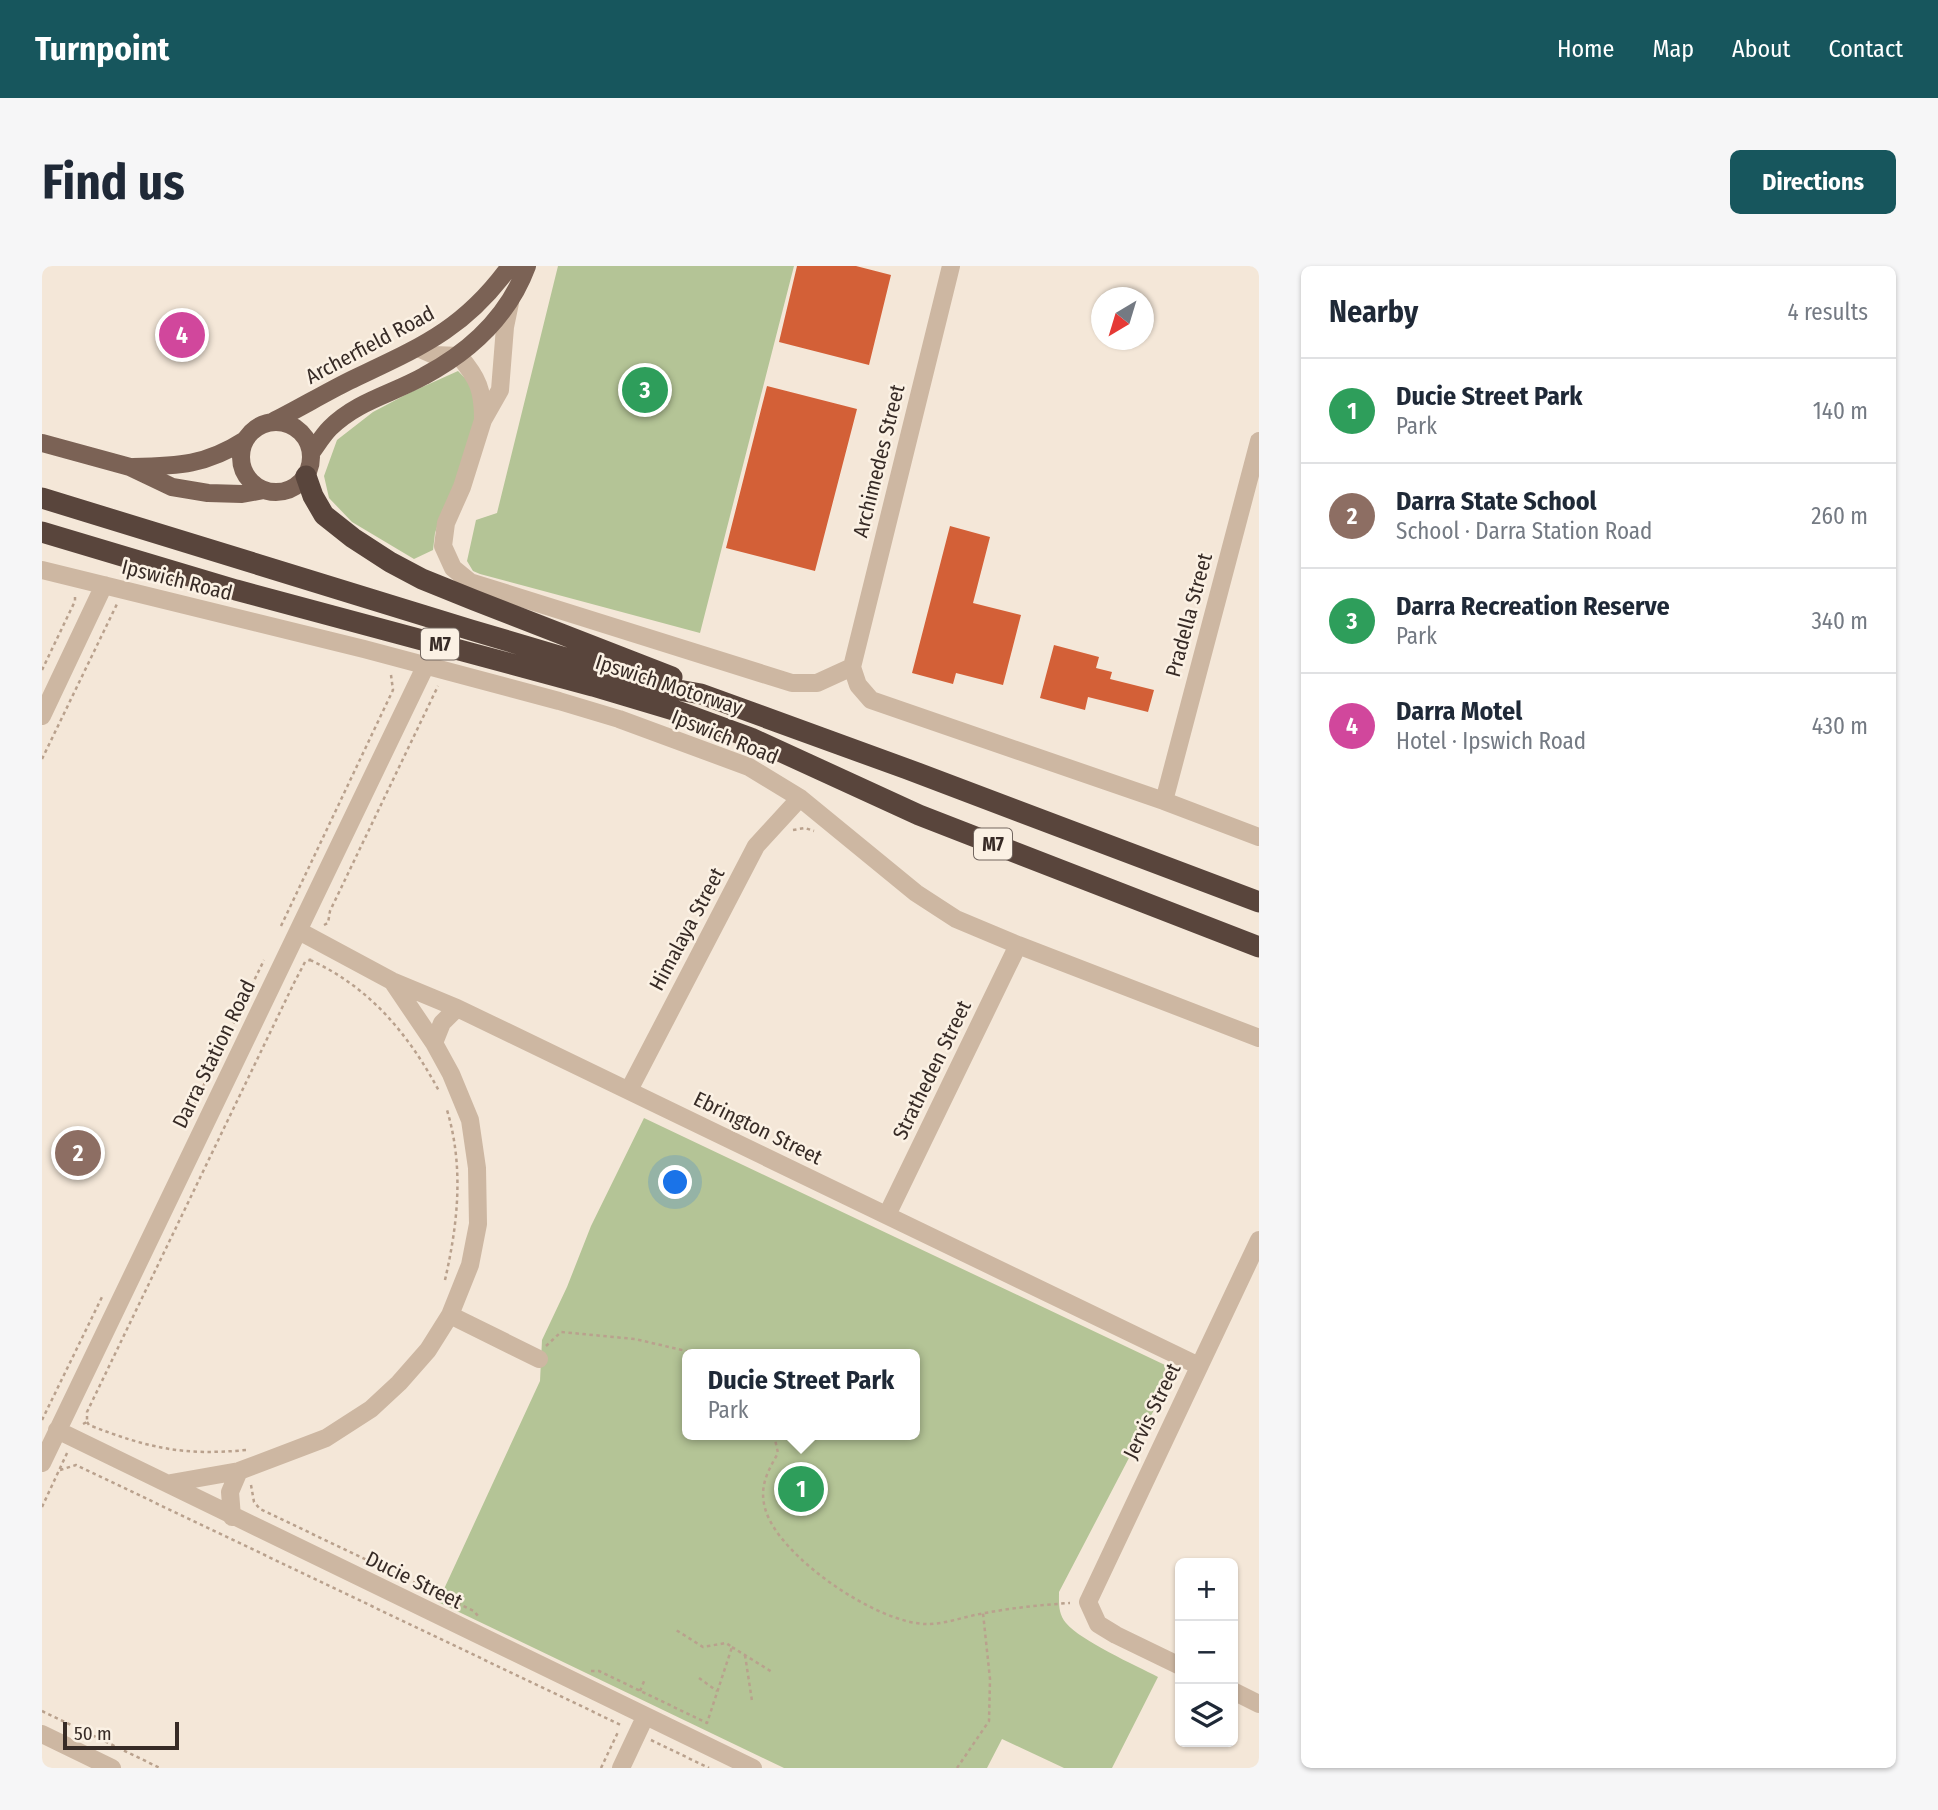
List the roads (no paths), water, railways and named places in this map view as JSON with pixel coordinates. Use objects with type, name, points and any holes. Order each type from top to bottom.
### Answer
[{"type":"highway","points":[[306,476],[324,516],[390,562],[422,579],[474,600],[665,673],[701,694]]},
{"type":"highway","name":"Ipswich Motorway","points":[[42,498],[471,631],[667,688],[701,694],[1259,902]]},
{"type":"highway","name":"Ipswich Motorway","points":[[42,532],[236,590],[680,712],[751,738],[919,815],[1259,947]]},
{"type":"highway","points":[[1210,929],[1227,949],[1259,962]]},
{"type":"main road","name":"Archerfield Road","points":[[272,422],[446,331],[494,288],[510,266]]},
{"type":"main road","points":[[311,453],[329,429],[348,412],[459,356],[494,323],[510,303],[527,266]]},
{"type":"main road","points":[[42,443],[130,467],[172,487],[208,493],[242,494],[288,490],[298,485],[306,476],[311,465],[311,453],[302,433],[283,422],[272,422],[252,431],[245,440],[224,454],[208,460],[172,466],[130,467]]},
{"type":"main road","points":[[245,440],[242,464],[246,475],[264,490]]},
{"type":"street","name":"Archimedes Street","points":[[852,667],[951,266]]},
{"type":"street","points":[[510,303],[505,327],[500,390],[483,420],[463,487],[446,523],[443,546],[453,568],[470,582],[519,595],[792,683],[817,683],[852,667],[858,685],[871,700],[1164,801],[1259,837]]},
{"type":"street","points":[[418,348],[435,355],[459,356],[475,375],[483,398],[483,420]]},
{"type":"street","name":"Pradella Street","points":[[1164,801],[1259,441]]},
{"type":"street","name":"Ipswich Road","points":[[42,570],[426,665],[619,719],[749,767],[800,798],[916,893],[956,919],[1259,1038]]},
{"type":"street","points":[[42,716],[104,585]]},
{"type":"street","name":"Darra Station Road","points":[[42,1463],[50,1425],[299,931],[426,665]]},
{"type":"street","name":"Himalaya Street","points":[[629,1090],[756,845],[800,798]]},
{"type":"street","name":"Ebrington Street","points":[[299,931],[392,981],[457,1008],[629,1090],[1199,1366]]},
{"type":"street","name":"Stratheden Street","points":[[887,1214],[1018,945]]},
{"type":"street","points":[[171,1483],[242,1470],[326,1438],[371,1409],[399,1382],[428,1350],[450,1315],[470,1265],[478,1224],[477,1168],[470,1120],[451,1074],[392,981]]},
{"type":"street","points":[[434,1044],[442,1023],[457,1008]]},
{"type":"street","name":"Jervis Street","points":[[1175,1664],[1097,1624],[1088,1602],[1259,1240]]},
{"type":"street","points":[[450,1315],[538,1359]]},
{"type":"street","name":"Ducie Street","points":[[50,1425],[171,1483],[635,1725],[753,1768]]},
{"type":"street","points":[[232,1517],[230,1492],[242,1470]]},
{"type":"street","points":[[1238,1694],[1259,1704]]},
{"type":"street","points":[[621,1768],[635,1725]]},
{"type":"street","points":[[42,1734],[78,1760],[112,1768]]},
{"type":"place","name":"Darra Motel","points":[[182,335]]},
{"type":"place","name":"Darra Recreation Reserve","points":[[645,390]]},
{"type":"place","name":"Darra State School","points":[[78,1153]]},
{"type":"place","name":"Ducie Street Park","points":[[801,1489]]}]
